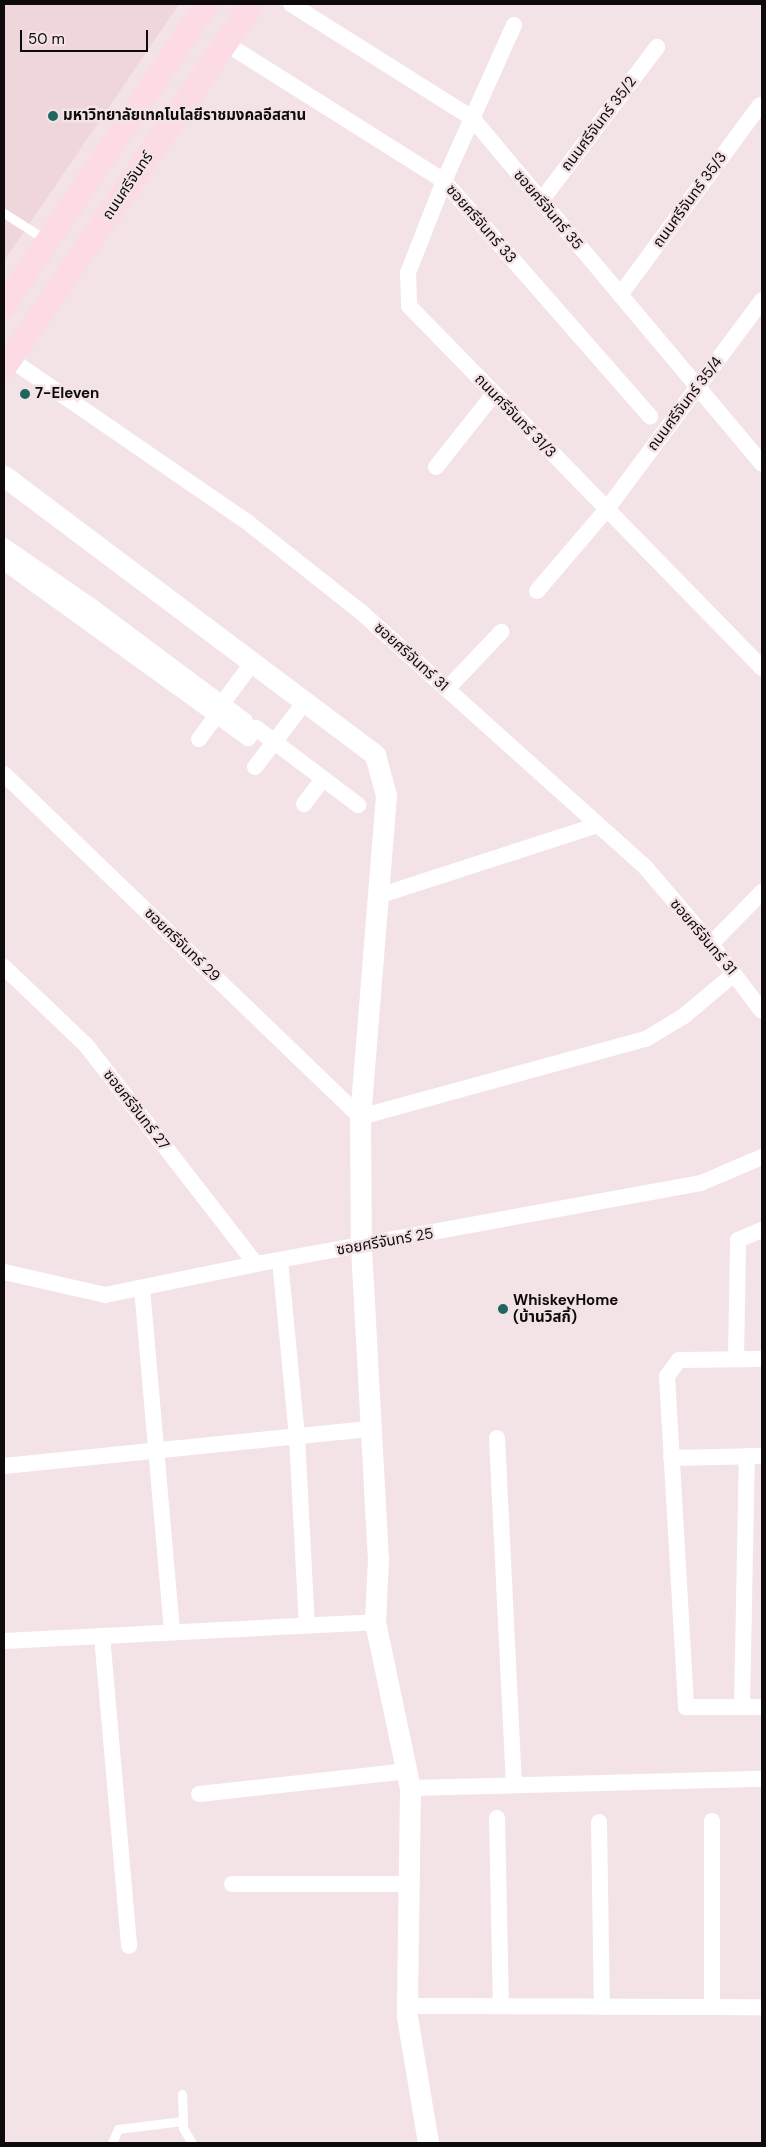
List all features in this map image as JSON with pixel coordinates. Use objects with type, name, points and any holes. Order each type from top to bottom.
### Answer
[{"type":"main road","points":[[4,306],[207,4]]},
{"type":"main road","name":"ถนนศรีจันทร์","points":[[7,363],[252,4]]},
{"type":"street","name":"ซอยศรีจันทร์ 35","points":[[292,4],[472,118],[762,464]]},
{"type":"street","name":"ถนนศรีจันทร์ 31/3","points":[[514,25],[444,181],[408,273],[409,306],[762,668]]},
{"type":"street","name":"ซอยศรีจันทร์ 33","points":[[225,43],[444,181],[650,416]]},
{"type":"street","name":"ถนนศรีจันทร์ 35/2","points":[[541,201],[657,47]]},
{"type":"street","name":"ถนนศรีจันทร์ 35/3","points":[[620,295],[760,105]]},
{"type":"street","name":"ถนนศรีจันทร์ 35/4","points":[[537,591],[607,509],[762,300]]},
{"type":"street","name":"ซอยศรีจันทร์ 31","points":[[7,363],[246,521],[361,612],[646,868],[711,944],[762,1011]]},
{"type":"street","points":[[436,467],[494,395]]},
{"type":"street","points":[[4,476],[375,755],[386,795],[360,1117],[361,1248],[378,1558],[375,1622],[408,1780],[408,2006],[428,2143]]},
{"type":"street","points":[[4,546],[220,709],[248,738],[256,728],[358,805]]},
{"type":"street","points":[[4,562],[220,709],[246,721]]},
{"type":"street","points":[[447,689],[501,632]]},
{"type":"street","points":[[199,739],[246,670]]},
{"type":"street","points":[[255,767],[298,710]]},
{"type":"street","name":"ซอยศรีจันทร์ 29","points":[[4,774],[360,1117]]},
{"type":"street","points":[[304,804],[323,779]]},
{"type":"street","points":[[378,896],[598,826]]},
{"type":"street","points":[[711,944],[762,892]]},
{"type":"street","name":"ซอยศรีจันทร์ 27","points":[[4,967],[86,1045],[256,1264]]},
{"type":"street","points":[[360,1117],[646,1039],[684,1016],[734,974]]},
{"type":"street","name":"ซอยศรีจันทร์ 25","points":[[4,1272],[105,1295],[256,1264],[361,1248],[701,1183],[762,1157]]},
{"type":"street","points":[[736,1359],[738,1240],[762,1230]]},
{"type":"street","points":[[280,1260],[297,1437],[307,1625]]},
{"type":"street","points":[[142,1288],[158,1450],[172,1632]]},
{"type":"street","points":[[762,1359],[679,1360],[667,1376],[686,1707],[762,1707]]},
{"type":"street","points":[[4,1466],[371,1429]]},
{"type":"street","points":[[497,1438],[514,1785]]},
{"type":"street","points":[[671,1458],[755,1456],[742,1707]]},
{"type":"street","points":[[4,1640],[375,1622]]},
{"type":"street","points":[[102,1636],[129,1946]]},
{"type":"street","points":[[199,1794],[408,1780],[514,1785],[762,1779]]},
{"type":"street","points":[[498,1818],[501,2006]]},
{"type":"street","points":[[712,1821],[712,2007]]},
{"type":"street","points":[[598,1822],[602,2007]]},
{"type":"street","points":[[232,1884],[408,1884]]},
{"type":"street","points":[[408,2006],[762,2007]]},
{"type":"lane","points":[[4,214],[48,242]]},
{"type":"lane","points":[[182,2094],[184,2132],[192,2143]]},
{"type":"lane","points":[[112,2143],[118,2129],[183,2121]]},
{"type":"shaded area","name":"มหาวิทยาลัยเทคโนโลยีราชมงคลอีสสาน","points":[[4,4],[179,4],[4,261]]},
{"type":"place","name":"มหาวิทยาลัยเทคโนโลยีราชมงคลอีสสาน","points":[[53,116]]},
{"type":"place","name":"7-Eleven","points":[[25,394]]},
{"type":"place","name":"WhiskeyHome (บ้านวิสกี้)","points":[[503,1309]]}]
